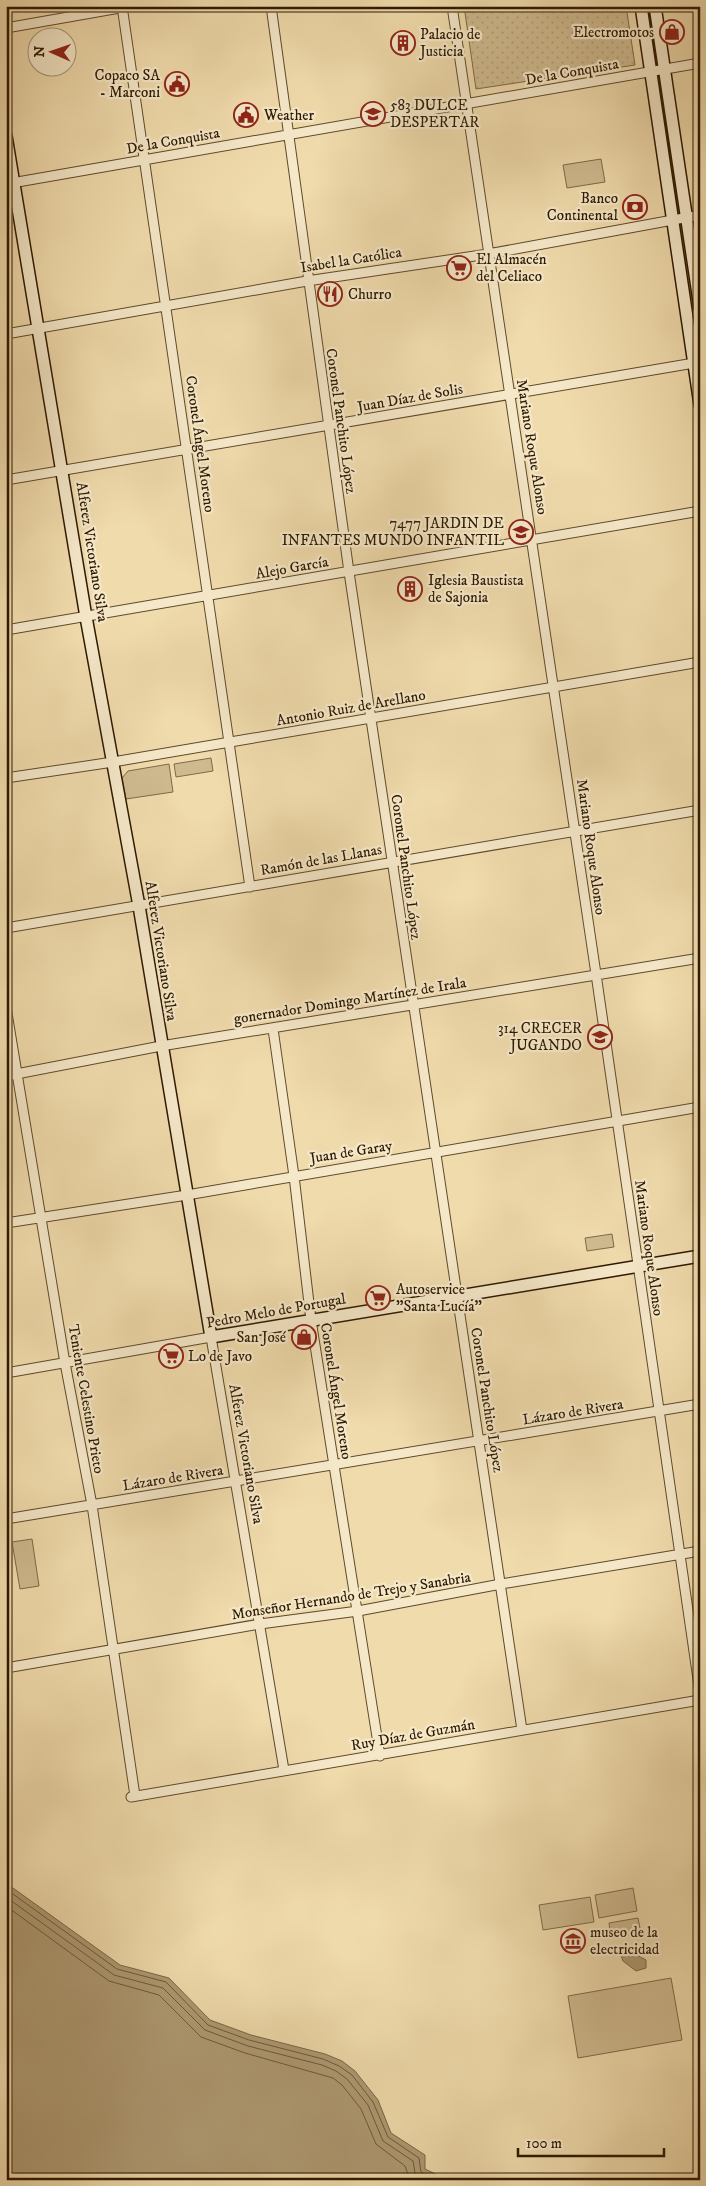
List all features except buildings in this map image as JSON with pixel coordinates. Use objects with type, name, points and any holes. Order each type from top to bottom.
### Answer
[{"type":"street","name":"Coronel Panchito López","points":[[270,6],[307,281],[391,862],[522,1730]]},
{"type":"street","name":"Mariano Roque Alonso","points":[[452,6],[554,687],[700,1693]]},
{"type":"street","points":[[641,6],[673,220],[697,363],[700,405]]},
{"type":"street","points":[[655,6],[700,308]]},
{"type":"street","points":[[6,28],[125,7]]},
{"type":"street","name":"Coronel Ángel Moreno","points":[[125,7],[145,160],[250,886]]},
{"type":"street","name":"De la Conquista","points":[[10,184],[700,63]]},
{"type":"street","name":"Alferez Victoriano Silva","points":[[6,136],[10,184],[39,328],[86,617],[139,906],[284,1770]]},
{"type":"street","name":"Isabel la Católica","points":[[6,334],[307,281],[488,254],[700,215]]},
{"type":"street","name":"Juan Díaz de Solis","points":[[6,480],[697,363]]},
{"type":"street","name":"Alejo García","points":[[6,630],[700,511]]},
{"type":"street","name":"Antonio Ruiz de Arellano","points":[[6,778],[113,762],[700,662]]},
{"type":"street","name":"Ramón de las Llanas","points":[[6,928],[700,810]]},
{"type":"street","name":"gonernador Domingo Martínez de Irala","points":[[6,1076],[161,1046],[700,958]]},
{"type":"street","name":"Teniente Celestino Prieto","points":[[6,1008],[42,1216],[64,1363],[92,1505],[114,1650],[133,1796]]},
{"type":"street","name":"Coronel Ángel Moreno","points":[[273,1029],[294,1176],[311,1320],[380,1756]]},
{"type":"street","name":"Juan de Garay","points":[[6,1223],[187,1195],[700,1107]]},
{"type":"street","name":"Pedro Melo de Portugal","points":[[6,1373],[311,1320],[700,1256]]},
{"type":"street","name":"Lázaro de Rivera","points":[[6,1519],[700,1404]]},
{"type":"street","name":"Monseñor Hernando de Trejo y Sanabria","points":[[6,1668],[260,1624],[358,1611],[501,1584],[700,1552]]},
{"type":"street","name":"Ruy Díaz de Guzmán","points":[[133,1796],[284,1770],[380,1756],[700,1700]]},
{"type":"shaded area","points":[[464,6],[626,6],[635,65],[476,89]]},
{"type":"shaded area","points":[[601,159],[605,182],[567,188],[563,165]]},
{"type":"shaded area","points":[[211,758],[213,771],[176,777],[174,764]]},
{"type":"shaded area","points":[[169,764],[173,792],[126,799],[122,778],[128,771]]},
{"type":"shaded area","points":[[612,1234],[614,1247],[587,1251],[585,1238]]},
{"type":"shaded area","points":[[32,1539],[39,1586],[20,1589],[12,1542]]},
{"type":"shaded area","points":[[633,1888],[637,1911],[599,1918],[595,1895]]},
{"type":"shaded area","points":[[590,1897],[594,1922],[543,1930],[539,1905]]},
{"type":"shaded area","points":[[638,1918],[641,1933],[611,1938],[609,1923]]},
{"type":"shaded area","points":[[671,1978],[682,2040],[578,2058],[568,1996]]},
{"type":"water","points":[[6,1883],[120,1965],[169,1978],[210,2020],[251,2035],[325,2054],[342,2061],[355,2071],[378,2100],[391,2133],[425,2155],[425,2169],[448,2180],[6,2180]]},
{"type":"water","points":[[622,1950],[629,1951],[646,1960],[646,1968],[636,1971],[623,1961],[620,1953]]},
{"type":"place","name":"Electromotos","points":[[672,32]]},
{"type":"place","name":"Palacio de Justicia","points":[[403,43]]},
{"type":"place","name":"Copaco SA - Marconi","points":[[177,84]]},
{"type":"place","name":"583 DULCE DESPERTAR","points":[[373,114]]},
{"type":"place","name":"Weather","points":[[246,115]]},
{"type":"place","name":"Banco Continental","points":[[635,207]]},
{"type":"place","name":"El Almacén del Celiaco","points":[[459,268]]},
{"type":"place","name":"Churro","points":[[330,294]]},
{"type":"place","name":"7477 JARDIN DE INFANTES MUNDO INFANTIL","points":[[521,532]]},
{"type":"place","name":"Iglesia Baustista de Sajonia","points":[[410,589]]},
{"type":"place","name":"314 CRECER JUGANDO","points":[[600,1037]]},
{"type":"place","name":"Autoservice \"Santa Lucía\"","points":[[378,1298]]},
{"type":"place","name":"San José","points":[[304,1337]]},
{"type":"place","name":"Lo de Javo","points":[[171,1356]]},
{"type":"place","name":"museo de la electricidad","points":[[573,1941]]}]
